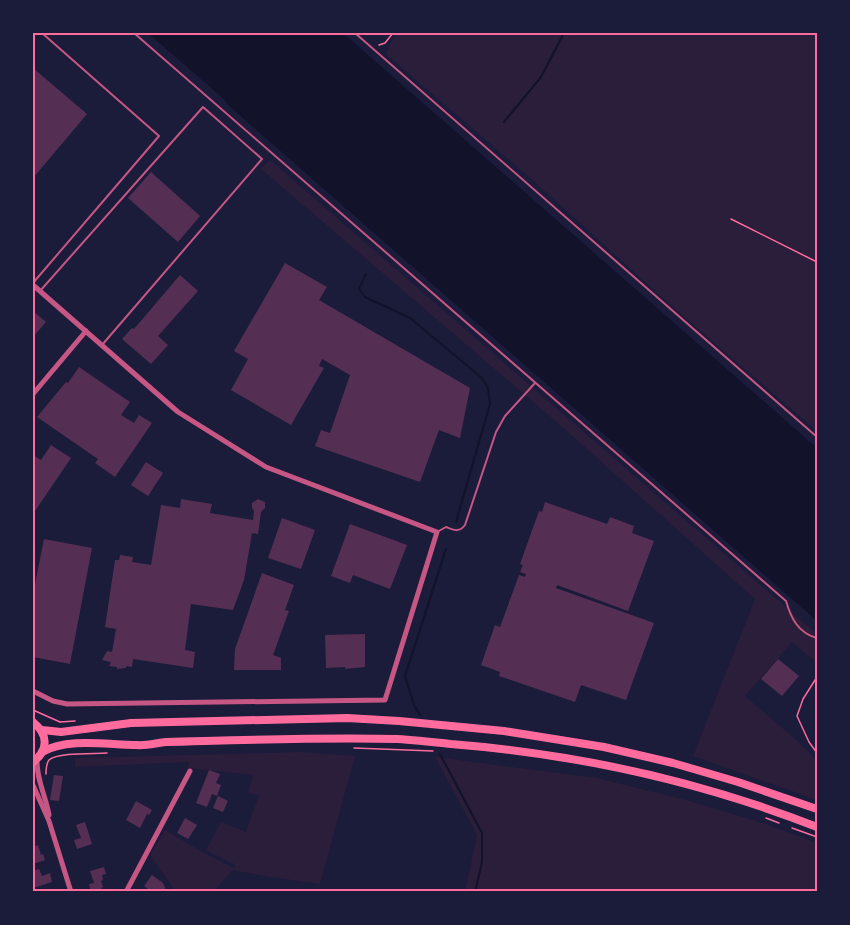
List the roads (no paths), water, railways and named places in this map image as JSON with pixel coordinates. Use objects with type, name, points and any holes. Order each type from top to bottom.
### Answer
[{"type":"main road","points":[[33,723],[42,730],[61,732],[131,723],[347,718],[504,731],[593,745],[664,761],[738,782],[817,809]]},
{"type":"main road","points":[[38,758],[45,744],[42,730]]},
{"type":"main road","points":[[38,758],[55,746],[99,742],[140,746],[165,742],[325,738],[399,740],[499,748],[598,763],[680,783],[730,796],[817,827]]},
{"type":"street","points":[[33,284],[178,412],[266,467],[437,531],[385,700],[68,704],[53,701],[33,691]]},
{"type":"street","points":[[33,394],[86,331]]},
{"type":"street","points":[[38,758],[39,779],[48,807],[49,821]]},
{"type":"street","points":[[126,892],[190,771]]},
{"type":"street","points":[[33,785],[49,821],[72,892]]},
{"type":"lane","points":[[33,284],[159,136],[42,33]]},
{"type":"lane","points":[[134,33],[786,601],[791,618],[800,628],[817,638]]},
{"type":"lane","points":[[355,33],[817,437]]},
{"type":"lane","points":[[40,291],[203,107],[262,159],[102,345]]},
{"type":"lane","points":[[437,531],[446,527],[457,531],[465,525],[496,432],[505,416],[535,383]]},
{"type":"waterway","points":[[504,122],[541,77],[564,33]]},
{"type":"waterway","points":[[366,274],[359,289],[365,297],[410,318],[482,378],[488,388],[490,404],[456,522]]},
{"type":"waterway","points":[[420,715],[414,705],[405,676],[446,549]]},
{"type":"waterway","points":[[440,754],[482,833],[482,862],[475,892]]}]
